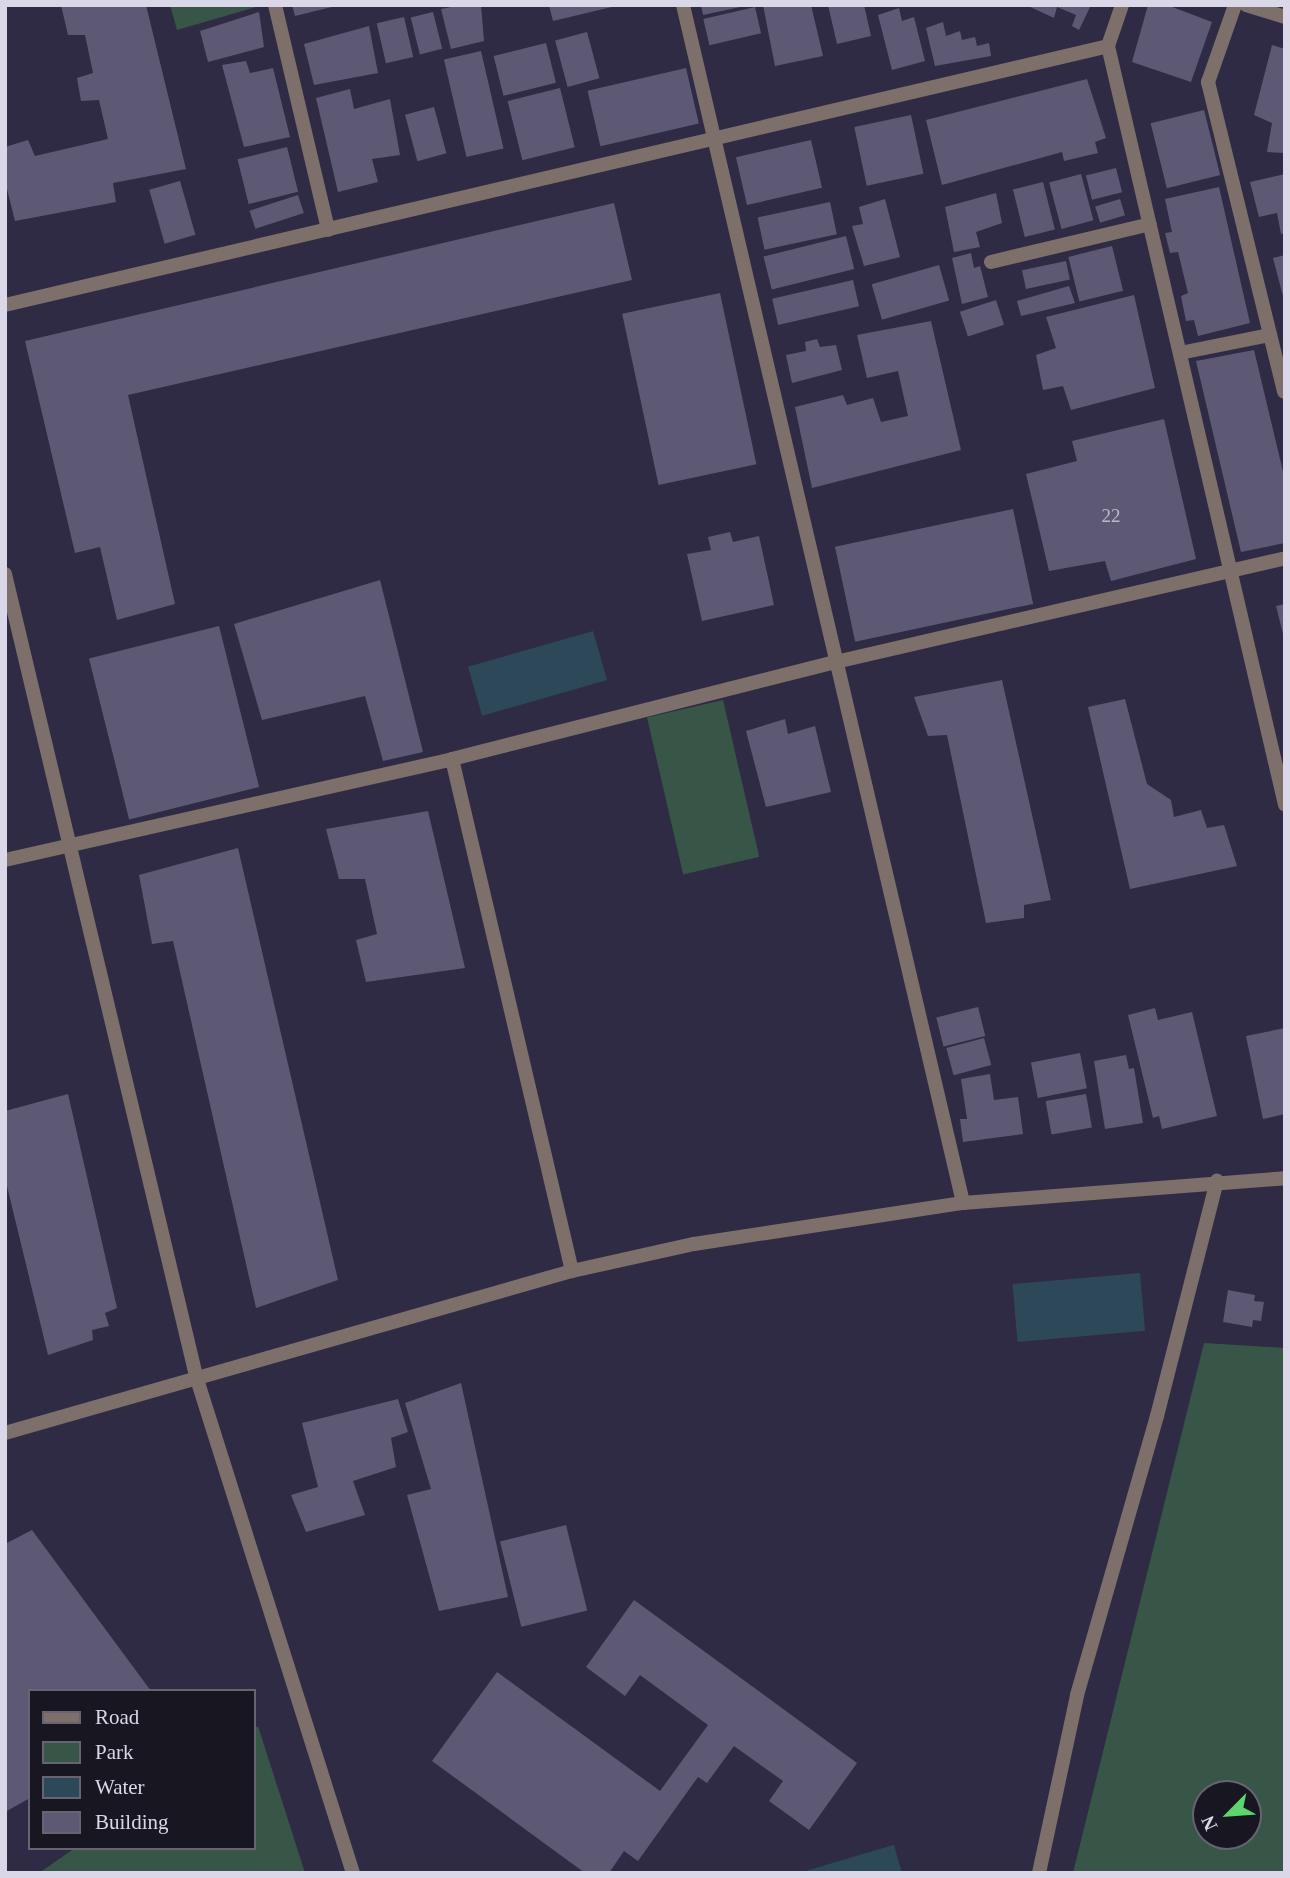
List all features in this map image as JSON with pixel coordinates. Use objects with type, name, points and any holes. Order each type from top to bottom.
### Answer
[{"type":"street","points":[[275,5],[328,230]]},
{"type":"street","points":[[683,5],[840,661],[963,1203]]},
{"type":"street","points":[[1122,5],[1108,46],[1285,805]]},
{"type":"street","points":[[1235,5],[1208,82],[1284,392]]},
{"type":"street","points":[[1246,5],[1285,17]]},
{"type":"street","points":[[5,305],[1108,46]]},
{"type":"street","points":[[991,262],[1150,224]]},
{"type":"street","points":[[1180,353],[1270,335]]},
{"type":"street","points":[[5,860],[452,759],[840,661],[1285,558]]},
{"type":"street","points":[[5,574],[196,1376],[353,1873]]},
{"type":"street","points":[[452,759],[572,1271]]},
{"type":"street","points":[[5,1433],[196,1376],[572,1271],[694,1244],[963,1203],[1217,1181],[1285,1178]]},
{"type":"street","points":[[1039,1873],[1083,1671],[1157,1416],[1217,1181]]},
{"type":"green space","points":[[170,5],[259,5],[259,6],[177,30]]},
{"type":"green space","points":[[723,700],[759,857],[683,874],[647,718]]},
{"type":"green space","points":[[1204,1343],[1285,1348],[1285,1873],[1073,1873]]},
{"type":"green space","points":[[258,1726],[305,1873],[39,1873],[72,1850],[256,1850]]},
{"type":"water","points":[[593,631],[607,680],[482,716],[468,667]]},
{"type":"water","points":[[1140,1273],[1145,1331],[1018,1342],[1012,1284]]},
{"type":"water","points":[[893,1845],[902,1873],[799,1873]]},
{"type":"building","points":[[61,5],[146,5],[186,169],[113,183],[116,202],[15,221],[5,181],[5,147],[28,140],[35,156],[108,139],[99,100],[81,101],[77,78],[93,73],[85,35],[68,35]]},
{"type":"building","points":[[292,5],[336,5],[336,6],[295,16]]},
{"type":"building","points":[[481,5],[484,41],[451,49],[441,9]]},
{"type":"building","points":[[549,5],[616,5],[616,6],[553,21]]},
{"type":"building","points":[[701,5],[745,5],[745,6],[703,15]]},
{"type":"building","points":[[763,5],[811,5],[823,56],[775,66]]},
{"type":"building","points":[[828,5],[864,5],[871,36],[837,44]]},
{"type":"building","points":[[1026,5],[1091,5],[1079,30],[1072,26],[1076,15],[1057,7],[1054,18]]},
{"type":"building","points":[[1148,5],[1167,5],[1212,22],[1191,82],[1132,62]]},
{"type":"building","points":[[755,7],[761,33],[709,45],[703,19]]},
{"type":"building","points":[[899,8],[902,21],[914,17],[925,61],[892,70],[878,15]]},
{"type":"building","points":[[259,12],[264,47],[208,62],[200,31]]},
{"type":"building","points":[[433,12],[442,49],[420,54],[411,18]]},
{"type":"building","points":[[404,17],[413,57],[386,63],[377,23]]},
{"type":"building","points":[[943,22],[946,36],[960,31],[962,40],[975,37],[977,46],[989,43],[991,56],[935,66],[926,28]]},
{"type":"building","points":[[369,26],[378,73],[314,85],[304,44]]},
{"type":"building","points":[[587,32],[599,78],[568,87],[555,41]]},
{"type":"building","points":[[546,43],[556,83],[504,96],[494,56]]},
{"type":"building","points":[[1272,45],[1285,49],[1285,153],[1267,152],[1272,123],[1254,115]]},
{"type":"building","points":[[481,51],[503,148],[466,157],[444,60]]},
{"type":"building","points":[[246,61],[250,73],[273,68],[290,137],[244,147],[222,65]]},
{"type":"building","points":[[686,68],[699,124],[600,146],[588,91]]},
{"type":"building","points":[[1087,79],[1106,138],[1095,142],[1098,153],[1064,161],[1062,152],[942,185],[926,120]]},
{"type":"building","points":[[560,88],[575,147],[522,160],[508,101]]},
{"type":"building","points":[[350,89],[354,109],[390,99],[400,155],[372,159],[378,182],[338,192],[316,98]]},
{"type":"building","points":[[434,107],[446,153],[417,161],[405,115]]},
{"type":"building","points":[[1204,110],[1220,175],[1167,188],[1151,123]]},
{"type":"building","points":[[911,115],[923,174],[867,186],[854,127]]},
{"type":"building","points":[[811,140],[822,188],[747,205],[736,157]]},
{"type":"building","points":[[287,147],[298,192],[249,204],[238,159]]},
{"type":"building","points":[[1116,168],[1122,192],[1092,200],[1086,175]]},
{"type":"building","points":[[1081,174],[1093,220],[1062,229],[1049,183]]},
{"type":"building","points":[[1285,174],[1285,233],[1281,234],[1277,213],[1259,217],[1250,182]]},
{"type":"building","points":[[180,181],[195,235],[165,244],[149,190]]},
{"type":"building","points":[[1043,182],[1055,230],[1025,237],[1013,189]]},
{"type":"building","points":[[1219,187],[1250,323],[1198,336],[1194,320],[1186,321],[1181,296],[1188,293],[1178,252],[1170,253],[1165,233],[1172,232],[1165,199]]},
{"type":"building","points":[[996,193],[1002,223],[976,232],[980,247],[954,252],[945,207]]},
{"type":"building","points":[[298,195],[304,213],[255,229],[249,211]]},
{"type":"building","points":[[885,199],[900,257],[864,266],[852,226],[863,224],[859,207]]},
{"type":"building","points":[[1120,199],[1125,215],[1100,223],[1095,207]]},
{"type":"building","points":[[830,202],[837,234],[764,250],[758,217]]},
{"type":"building","points":[[614,203],[632,280],[128,395],[175,604],[117,620],[100,547],[75,553],[25,341]]},
{"type":"building","points":[[846,236],[854,269],[772,290],[764,257]]},
{"type":"building","points":[[1112,246],[1123,291],[1079,302],[1068,257]]},
{"type":"building","points":[[971,253],[974,268],[980,266],[988,297],[962,304],[952,258]]},
{"type":"building","points":[[1285,255],[1285,300],[1284,300],[1273,258]]},
{"type":"building","points":[[1066,261],[1070,280],[1026,289],[1022,270]]},
{"type":"building","points":[[939,265],[949,301],[882,320],[872,284]]},
{"type":"building","points":[[853,280],[859,306],[778,325],[772,299]]},
{"type":"building","points":[[1069,286],[1075,303],[1021,316],[1017,301]]},
{"type":"building","points":[[720,293],[756,464],[659,485],[622,314]]},
{"type":"building","points":[[1134,295],[1155,388],[1071,410],[1063,386],[1043,390],[1036,355],[1056,348],[1046,317]]},
{"type":"building","points":[[996,300],[1004,325],[968,336],[960,312]]},
{"type":"building","points":[[931,321],[961,450],[812,488],[795,407],[843,395],[847,405],[873,398],[881,422],[908,416],[898,371],[867,378],[857,335]]},
{"type":"building","points":[[817,339],[820,347],[836,345],[842,370],[792,383],[786,355],[806,351],[805,342]]},
{"type":"building","points":[[1254,350],[1285,480],[1285,543],[1241,552],[1196,361]]},
{"type":"building","points":[[1164,419],[1196,559],[1111,581],[1105,561],[1049,571],[1026,474],[1077,461],[1072,441]]},
{"type":"building","points":[[1013,509],[1033,604],[855,642],[835,547]]},
{"type":"building","points":[[730,532],[733,542],[759,536],[774,605],[702,621],[687,554],[711,550],[708,537]]},
{"type":"building","points":[[380,580],[423,752],[383,761],[365,696],[262,720],[234,624]]},
{"type":"building","points":[[1285,604],[1285,638],[1284,638],[1276,606]]},
{"type":"building","points":[[219,626],[259,787],[129,819],[89,658]]},
{"type":"building","points":[[1002,680],[1051,900],[1024,905],[1024,918],[986,923],[947,735],[928,736],[914,697]]},
{"type":"building","points":[[1125,699],[1147,784],[1171,800],[1174,817],[1201,810],[1207,828],[1224,825],[1237,866],[1130,889],[1088,707]]},
{"type":"building","points":[[785,719],[788,734],[815,726],[831,792],[766,807],[746,731]]},
{"type":"building","points":[[428,811],[465,968],[366,982],[356,940],[377,934],[365,879],[339,879],[326,829]]},
{"type":"building","points":[[238,848],[338,1280],[256,1308],[173,941],[152,944],[139,875]]},
{"type":"building","points":[[978,1007],[985,1036],[944,1047],[936,1017]]},
{"type":"building","points":[[1155,1008],[1158,1020],[1192,1012],[1217,1116],[1162,1129],[1159,1116],[1153,1118],[1128,1015]]},
{"type":"building","points":[[1285,1028],[1285,1114],[1263,1119],[1246,1036]]},
{"type":"building","points":[[984,1038],[991,1065],[954,1075],[946,1048]]},
{"type":"building","points":[[1080,1053],[1087,1088],[1038,1098],[1031,1063]]},
{"type":"building","points":[[1126,1055],[1129,1069],[1134,1068],[1143,1123],[1105,1129],[1094,1061]]},
{"type":"building","points":[[990,1074],[994,1100],[1018,1097],[1023,1134],[963,1142],[960,1119],[967,1119],[961,1079]]},
{"type":"building","points":[[68,1094],[117,1308],[105,1313],[109,1326],[92,1330],[93,1340],[48,1355],[5,1178],[5,1111]]},
{"type":"building","points":[[1086,1094],[1092,1127],[1052,1135],[1046,1101]]},
{"type":"building","points":[[1228,1290],[1255,1295],[1254,1301],[1264,1302],[1261,1321],[1253,1320],[1252,1327],[1223,1322]]},
{"type":"building","points":[[461,1383],[508,1597],[439,1611],[407,1495],[431,1489],[405,1403]]},
{"type":"building","points":[[398,1399],[408,1432],[391,1438],[396,1467],[353,1481],[365,1515],[306,1532],[291,1495],[318,1487],[302,1423]]},
{"type":"building","points":[[566,1525],[587,1610],[521,1627],[500,1541]]},
{"type":"building","points":[[32,1530],[150,1689],[28,1689],[28,1799],[5,1812],[5,1544]]},
{"type":"building","points":[[634,1600],[857,1763],[809,1830],[769,1801],[783,1781],[734,1746],[707,1783],[698,1777],[638,1861],[624,1851],[609,1873],[585,1873],[432,1761],[497,1672],[660,1791],[708,1725],[640,1675],[625,1696],[586,1667]]}]
